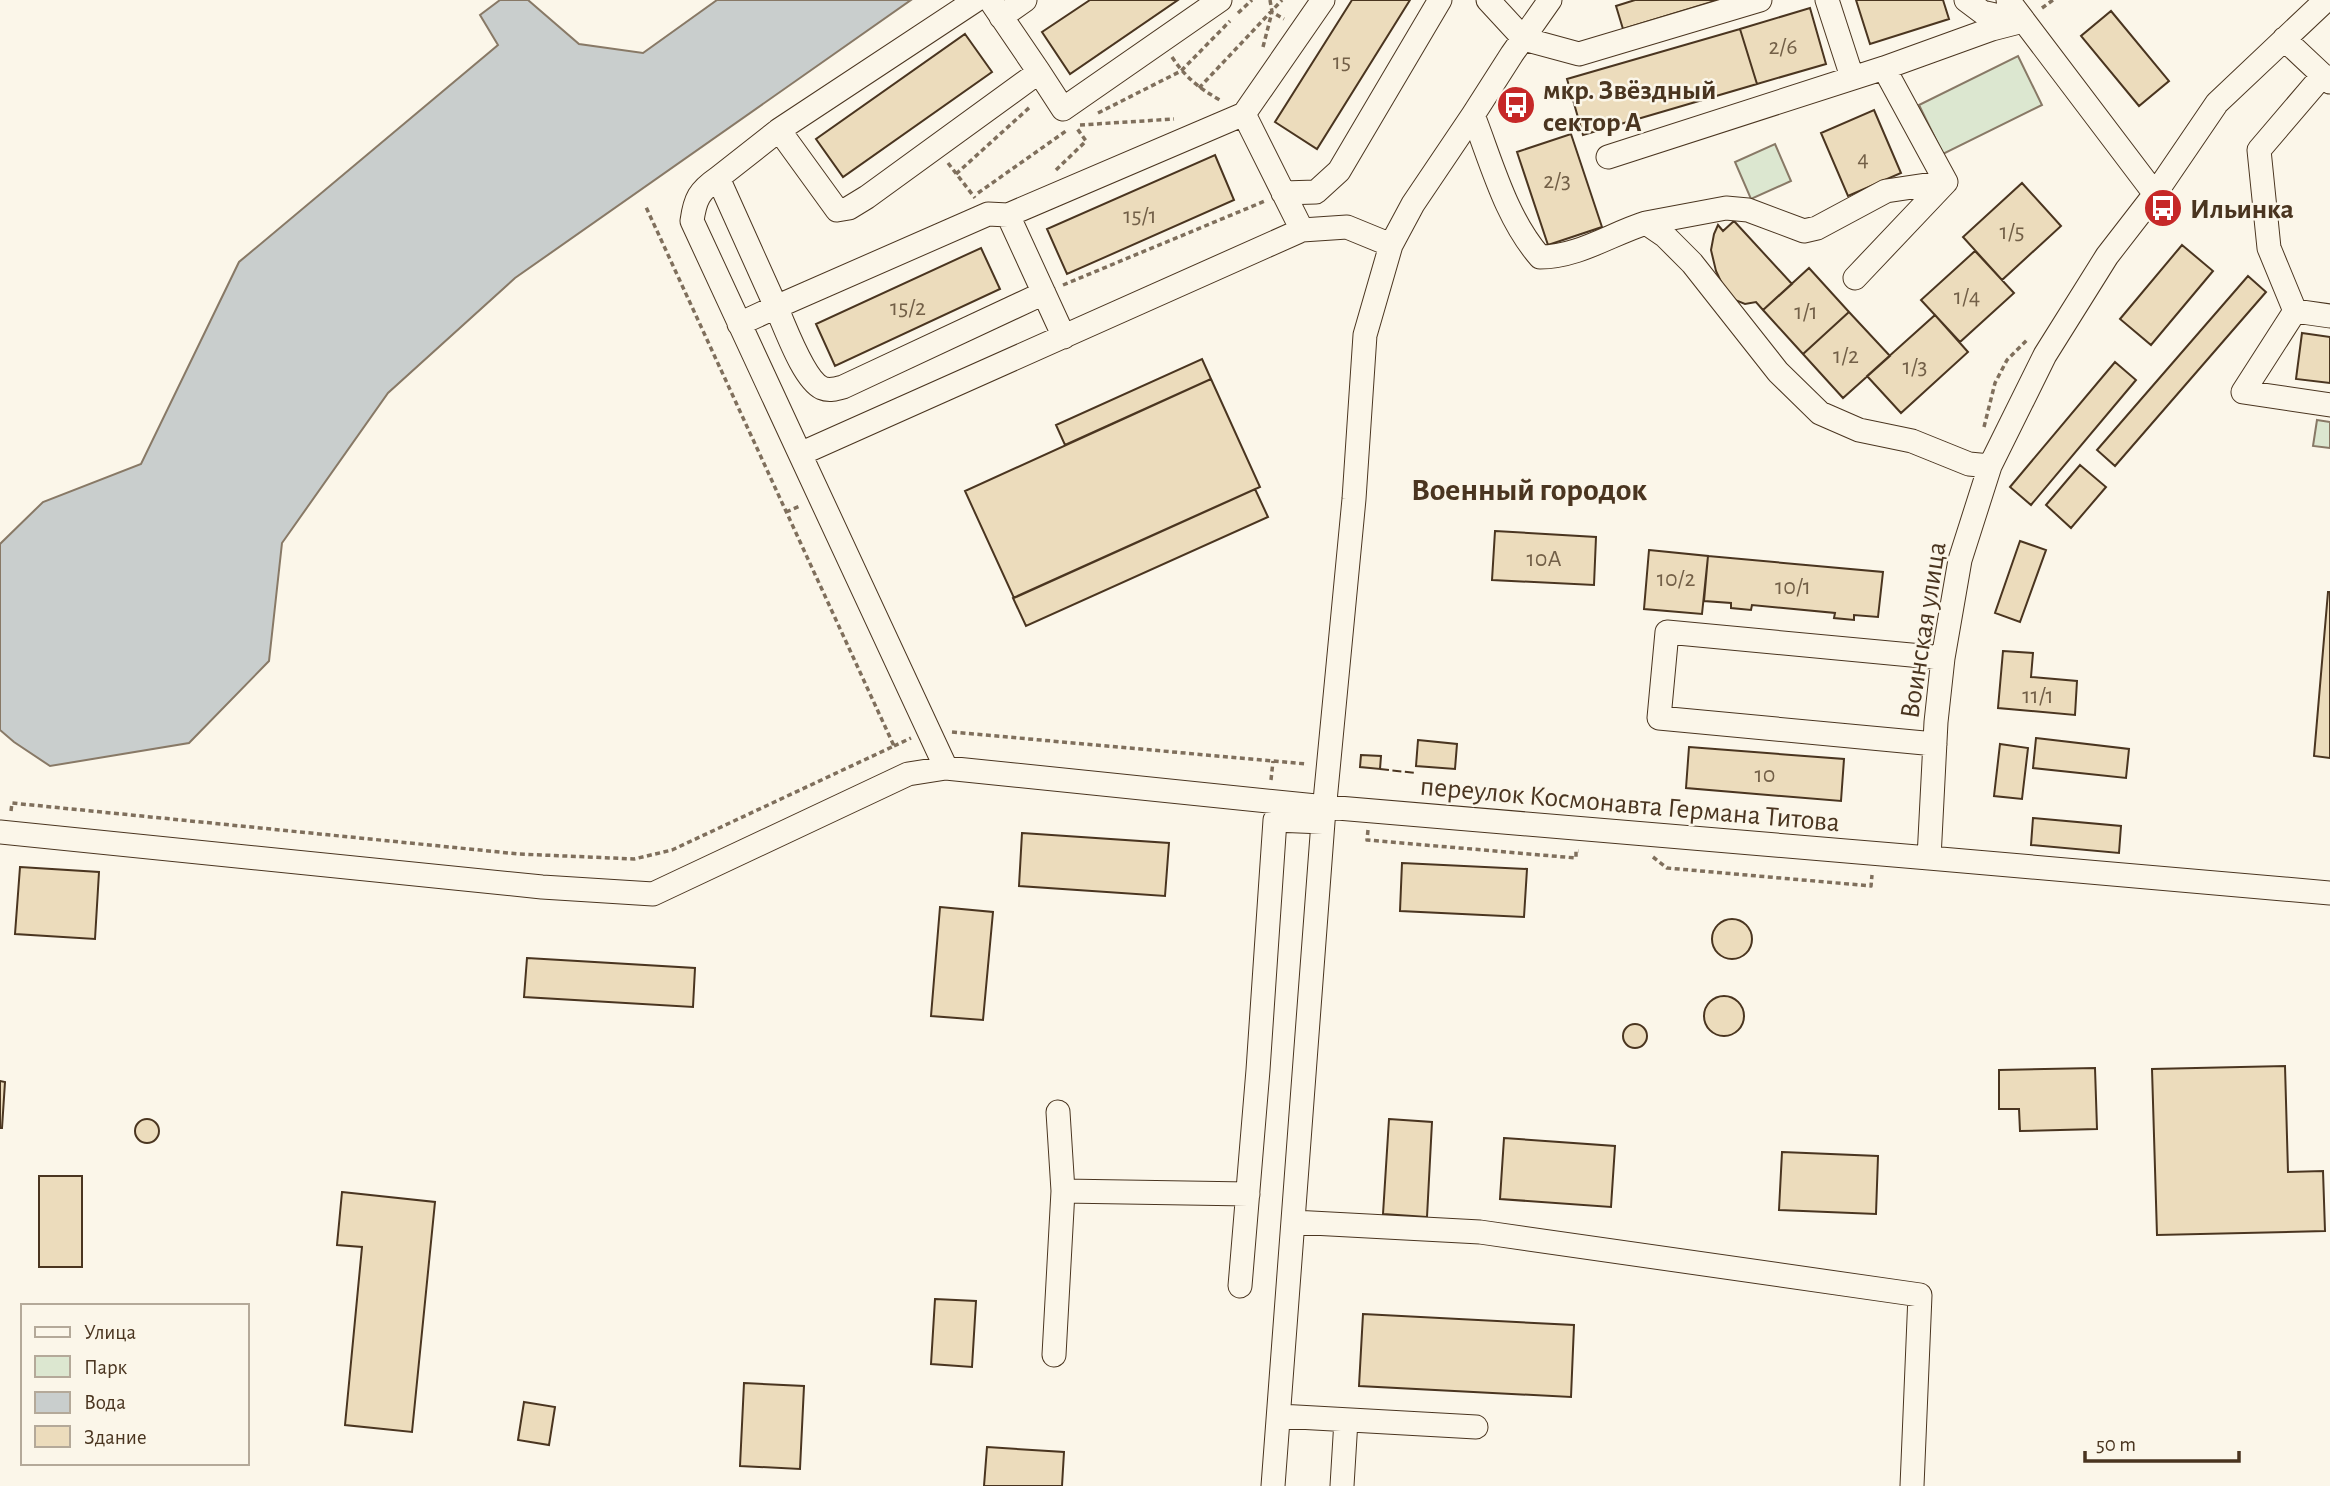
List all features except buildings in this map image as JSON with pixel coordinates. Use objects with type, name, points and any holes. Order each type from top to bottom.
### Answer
[{"type":"street","points":[[946,768],[692,221],[694,204],[703,188],[779,130],[976,0]]},
{"type":"street","points":[[1025,0],[996,9],[1063,109],[1220,0]]},
{"type":"street","points":[[739,324],[990,208],[1244,114],[1323,0]]},
{"type":"street","points":[[1283,193],[1316,192],[1339,171],[1440,0]]},
{"type":"street","points":[[1488,0],[1524,39],[1579,54],[1760,0]]},
{"type":"street","points":[[1273,1486],[1324,815],[1356,473],[1365,335],[1391,245],[1413,204],[1511,54],[1550,0]]},
{"type":"street","points":[[1827,0],[1853,77]]},
{"type":"street","points":[[1966,0],[1982,12],[2023,21]]},
{"type":"street","points":[[2008,0],[2155,194]]},
{"type":"street","name":"Воинская улица","points":[[1929,858],[1943,658],[1960,560],[1990,466],[2045,355],[2107,256],[2155,194],[2217,103],[2326,0]]},
{"type":"street","points":[[1608,157],[2023,21]]},
{"type":"street","points":[[2284,39],[2326,78],[2259,150],[2269,248],[2295,311]]},
{"type":"street","points":[[1884,68],[1946,181]]},
{"type":"street","points":[[779,130],[837,210],[849,208],[936,148],[1045,81]]},
{"type":"street","points":[[1244,114],[1302,230]]},
{"type":"street","points":[[1473,115],[1507,205],[1525,240],[1540,257],[1566,255],[1646,223],[1726,208],[1748,210],[1808,231],[1886,191],[1946,181]]},
{"type":"street","points":[[718,178],[807,374],[823,389],[843,387],[1044,293]]},
{"type":"street","points":[[1855,278],[1946,181]]},
{"type":"street","points":[[990,208],[1044,293],[1063,337]]},
{"type":"street","points":[[1646,223],[1665,236],[1692,263],[1778,372],[1820,414],[1859,430],[1912,441],[1969,464],[1990,466]]},
{"type":"street","points":[[800,454],[1302,230],[1347,227],[1391,245]]},
{"type":"street","points":[[2295,311],[2330,316]]},
{"type":"street","points":[[2295,311],[2243,392],[2330,405]]},
{"type":"street","points":[[1935,744],[1659,718],[1667,632],[1943,658]]},
{"type":"street","points":[[4,833],[542,887],[653,894],[908,774],[946,768],[1324,815]]},
{"type":"street","points":[[1240,1286],[1275,820],[1324,815]]},
{"type":"street","name":"переулок Космонавта Германа Титова","points":[[1324,815],[1929,858]]},
{"type":"street","points":[[1929,858],[2330,893]]},
{"type":"street","points":[[1054,1354],[1063,1191],[1058,1112]]},
{"type":"street","points":[[1063,1191],[1248,1194]]},
{"type":"street","points":[[1293,1222],[1480,1232],[1920,1296],[1912,1486]]},
{"type":"street","points":[[1279,1416],[1476,1427]]},
{"type":"street","points":[[1342,1486],[1346,1419]]},
{"type":"path","points":[[1098,113],[1181,71],[1252,0]]},
{"type":"path","points":[[1199,88],[1282,0]]},
{"type":"path","points":[[1262,50],[1272,12]]},
{"type":"path","points":[[1162,40],[1181,71],[1199,88],[1244,114]]},
{"type":"path","points":[[956,174],[1045,81]]},
{"type":"path","points":[[1075,125],[1179,118]]},
{"type":"path","points":[[936,148],[956,174],[990,208],[1075,125],[1086,119]]},
{"type":"path","points":[[1044,293],[1283,193]]},
{"type":"path","points":[[4,833],[12,803],[519,854],[634,859],[672,850],[894,746],[646,207]]},
{"type":"green space","points":[[2018,56],[2042,105],[1943,154],[1919,105]]},
{"type":"green space","points":[[1775,144],[1791,181],[1751,199],[1735,162]]},
{"type":"green space","points":[[2317,420],[2330,422],[2330,448],[2313,446]]},
{"type":"water","points":[[500,0],[528,0],[579,44],[643,53],[717,0],[911,0],[515,278],[388,393],[282,543],[269,661],[189,743],[50,766],[0,730],[0,544],[43,502],[141,464],[239,262],[498,45],[480,15]]},
{"type":"fence","points":[[1380,769],[1415,773]]},
{"type":"place","name":"мкр. Звёздный сектор А","points":[[1516,105]]},
{"type":"place","name":"Ильинка","points":[[2163,208]]},
{"type":"district","name":"Военный городок","points":[[1529,489]]}]
